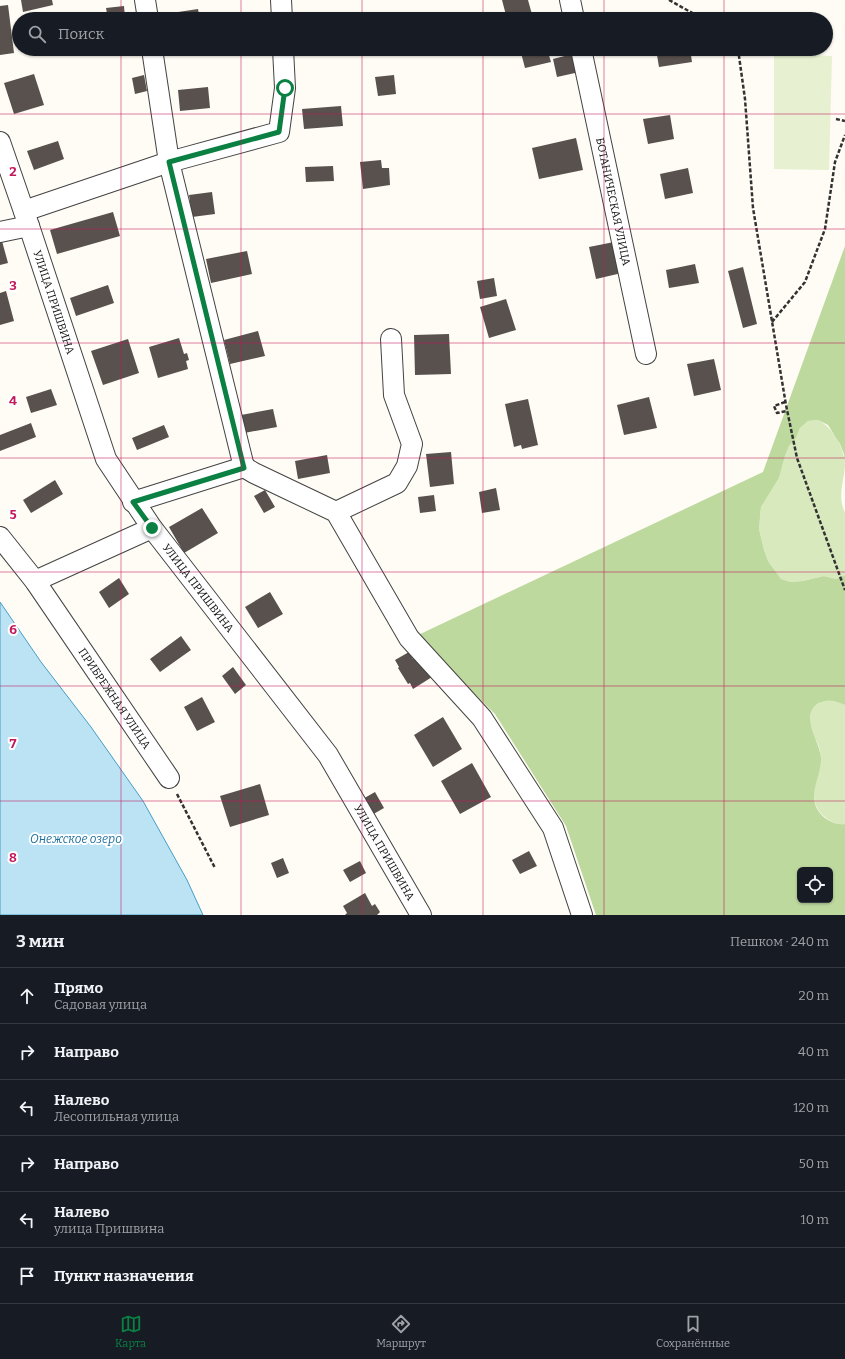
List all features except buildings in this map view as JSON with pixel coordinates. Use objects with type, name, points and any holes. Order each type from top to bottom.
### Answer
[{"type":"street","points":[[145,0],[147,12]]},
{"type":"street","points":[[281,0],[282,12]]},
{"type":"street","points":[[570,0],[573,12]]},
{"type":"street","points":[[153,56],[169,162],[244,468]]},
{"type":"street","points":[[0,232],[27,218],[169,162],[279,132],[285,88],[283,56]]},
{"type":"street","name":"БОТАНИЧЕСКАЯ УЛИЦА","points":[[582,56],[646,354]]},
{"type":"street","name":"УЛИЦА ПРИШВИНА","points":[[0,142],[27,218],[106,459],[133,502],[152,528],[328,755],[421,915]]},
{"type":"street","points":[[336,512],[397,483],[407,466],[412,444],[394,395],[391,339]]},
{"type":"street","points":[[133,502],[244,468],[336,512],[409,638],[482,718],[553,828],[582,915]]},
{"type":"street","points":[[35,581],[152,528]]},
{"type":"street","name":"ПРИБРЕЖНАЯ УЛИЦА","points":[[0,537],[35,581],[169,778]]},
{"type":"path","points":[[669,0],[690,12]]},
{"type":"path","points":[[739,56],[745,100],[753,208],[785,402],[797,458],[845,590]]},
{"type":"path","points":[[836,119],[845,121]]},
{"type":"path","points":[[772,323],[805,282],[825,229],[835,162],[845,136]]},
{"type":"path","points":[[785,402],[774,406],[777,413],[787,411]]},
{"type":"path","points":[[169,778],[215,868]]},
{"type":"green space","points":[[774,56],[832,56],[829,170],[774,169]]},
{"type":"green space","points":[[845,246],[845,464],[844,454],[840,444],[828,425],[818,420],[808,421],[800,428],[796,438],[789,446],[779,478],[761,507],[759,529],[768,561],[781,579],[791,582],[824,576],[836,579],[845,575],[845,705],[838,702],[822,701],[813,708],[810,714],[810,721],[821,758],[814,797],[815,804],[825,818],[834,823],[845,824],[845,915],[596,915],[566,826],[495,714],[416,636],[763,472]]},
{"type":"green space","points":[[818,420],[828,427],[836,437],[841,447],[844,459],[845,466],[841,501],[845,512],[845,575],[836,579],[824,576],[791,582],[781,579],[768,561],[759,529],[761,507],[779,478],[789,446],[796,438],[800,428],[808,421]]},
{"type":"green space","points":[[824,700],[835,700],[845,705],[845,824],[837,824],[827,819],[818,810],[815,803],[814,794],[819,768],[820,751],[809,724],[809,715],[815,706]]},
{"type":"water","name":"Онежское озеро","points":[[0,602],[41,662],[91,727],[143,801],[187,880],[203,915],[0,915]]},
{"type":"route","points":[[152,528],[133,502],[244,468],[169,162],[279,132],[285,88]]}]
